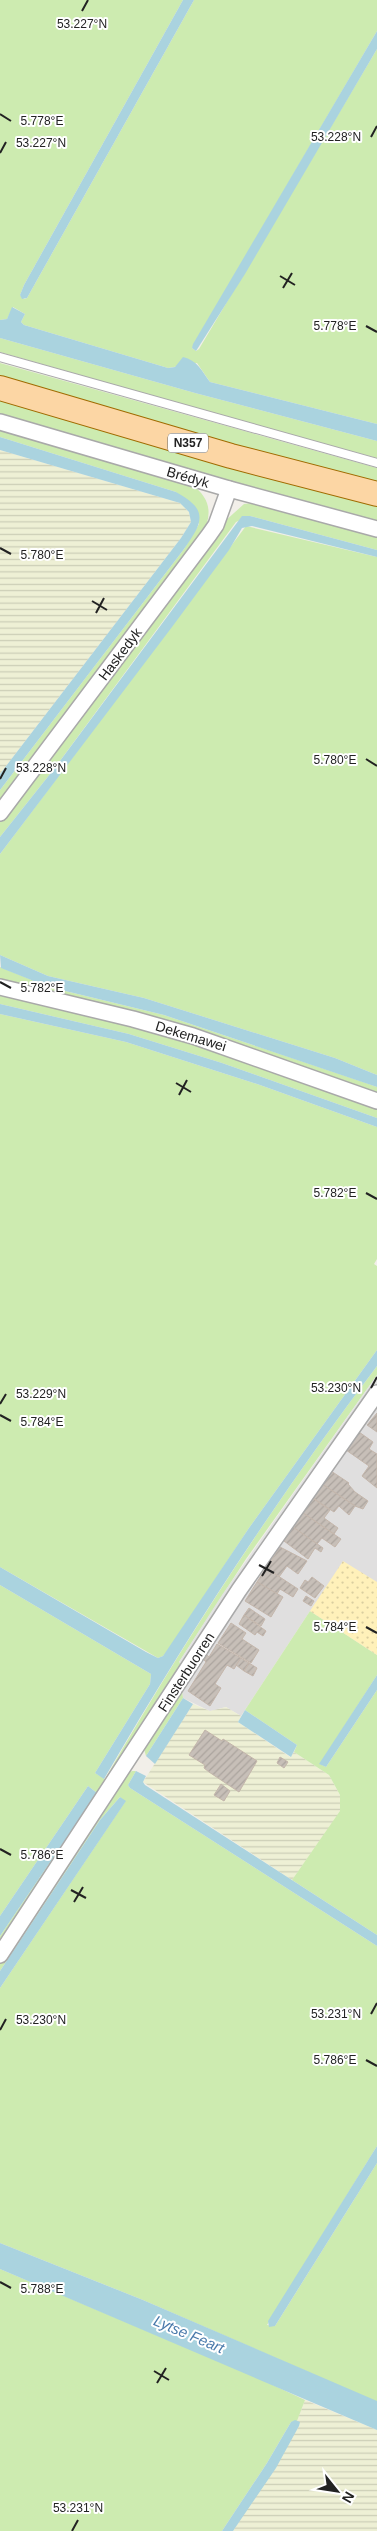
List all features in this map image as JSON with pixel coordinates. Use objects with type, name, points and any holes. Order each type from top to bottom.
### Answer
[{"type":"main road","name":"N357","points":[[0,388],[231,456],[377,494]]},
{"type":"street","name":"Brédyk","points":[[0,422],[229,489],[377,529]]},
{"type":"street","name":"Haskedyk","points":[[0,813],[209,535],[216,525],[229,489]]},
{"type":"street","name":"Dekemawei","points":[[0,987],[133,1019],[193,1036],[377,1101]]},
{"type":"street","name":"Finsterbuorren","points":[[0,1955],[239,1590],[377,1393]]},
{"type":"lane","points":[[0,358],[377,463]]},
{"type":"shaded area","points":[[377,1375],[377,1384],[183,1665],[179,1662],[222,1595]]},
{"type":"shaded area","points":[[377,1403],[377,1655],[310,1611],[241,1716],[226,1707],[210,1711],[183,1698],[182,1691],[203,1655]]},
{"type":"green space","points":[[0,0],[183,0],[24,285],[20,295],[24,299],[27,298],[194,0],[377,0],[377,31],[192,348],[196,351],[199,349],[377,49],[377,424],[210,382],[197,363],[168,368],[24,325],[21,322],[25,314],[13,307],[7,319],[0,320]]},
{"type":"green space","points":[[0,338],[195,393],[377,441],[377,458],[0,352]]},
{"type":"green space","points":[[0,363],[377,468],[377,485],[0,378]]},
{"type":"green space","points":[[0,399],[377,505],[377,522],[262,492],[0,415]]},
{"type":"green space","points":[[0,429],[192,485],[199,490],[207,502],[209,515],[202,535],[0,804],[0,790],[184,549],[199,524],[176,492],[0,437]]},
{"type":"green space","points":[[0,450],[180,503],[189,512],[191,522],[181,538],[0,774]]},
{"type":"green space","points":[[253,503],[377,535],[377,550],[250,516],[236,522],[54,769],[0,837],[0,822],[224,522],[244,504]]},
{"type":"green space","points":[[246,526],[377,557],[377,1075],[335,1058],[144,998],[48,976],[0,955],[0,854]]},
{"type":"green space","points":[[0,967],[49,987],[164,1015],[366,1083],[377,1087],[377,1095],[0,980]]},
{"type":"green space","points":[[0,992],[166,1033],[377,1106],[377,1118],[222,1063],[129,1034],[0,1004]]},
{"type":"green space","points":[[0,1014],[126,1042],[260,1085],[377,1127],[377,1259],[374,1264],[377,1266],[377,1350],[249,1528],[169,1649],[163,1656],[158,1658],[0,1567]]},
{"type":"green space","points":[[377,1366],[377,1375],[246,1559],[179,1662],[183,1665],[0,1949],[0,1936],[97,1793],[88,1786],[0,1916],[0,1585],[151,1674],[150,1684],[95,1773],[105,1779],[168,1673],[234,1568],[304,1466]]},
{"type":"green space","points":[[310,1611],[377,1655],[377,1675],[320,1764],[326,1767],[377,1690],[377,1935],[292,1880],[340,1811],[340,1795],[329,1775],[294,1752],[297,1745],[245,1710]]},
{"type":"green space","points":[[182,1691],[183,1698],[146,1756],[144,1749]]},
{"type":"green space","points":[[193,1704],[210,1711],[226,1707],[241,1716],[238,1722],[290,1757],[294,1752],[329,1775],[340,1795],[341,1811],[292,1880],[143,1782]]},
{"type":"green space","points":[[136,1771],[128,1785],[130,1788],[377,1946],[377,2146],[267,2325],[275,2326],[377,2163],[377,2402],[143,2300],[0,2243],[0,1988],[125,1802],[120,1797],[100,1820],[0,1971],[0,1962],[125,1775]]},
{"type":"green space","points":[[0,2269],[249,2374],[305,2400],[297,2421],[291,2422],[267,2463],[222,2531],[0,2531]]},
{"type":"green space","points":[[305,2400],[377,2430],[377,2531],[233,2531],[299,2426],[297,2421]]},
{"type":"sand","points":[[343,1561],[377,1582],[377,1655],[310,1611]]},
{"type":"water","points":[[183,0],[194,0],[27,298],[22,299],[20,295],[24,285]]},
{"type":"water","points":[[377,31],[377,49],[245,274],[196,351],[192,348],[193,344]]},
{"type":"water","points":[[12,307],[25,314],[21,322],[24,325],[168,368],[175,367],[183,357],[188,358],[196,363],[210,382],[377,424],[377,441],[195,393],[0,338],[0,320],[7,319]]},
{"type":"water","points":[[0,437],[176,492],[194,505],[200,517],[199,524],[184,549],[0,790],[0,774],[181,538],[191,522],[189,512],[180,503],[0,450]]},
{"type":"water","points":[[242,516],[250,516],[377,550],[377,557],[252,526],[242,528],[229,550],[172,627],[0,854],[0,837],[54,769]]},
{"type":"water","points":[[0,955],[48,976],[144,998],[335,1058],[377,1075],[377,1087],[164,1015],[49,987],[1,968]]},
{"type":"water","points":[[0,1004],[129,1034],[222,1063],[377,1118],[377,1127],[260,1085],[126,1042],[0,1014]]},
{"type":"water","points":[[377,1350],[377,1366],[304,1466],[234,1568],[200,1620],[104,1779],[95,1773],[150,1684],[151,1674],[0,1585],[0,1567],[146,1652],[158,1658],[163,1656],[249,1528]]},
{"type":"water","points":[[377,1675],[377,1690],[326,1767],[319,1764]]},
{"type":"water","points":[[183,1698],[193,1704],[155,1764],[146,1756]]},
{"type":"water","points":[[245,1710],[297,1745],[291,1757],[238,1722]]},
{"type":"water","points":[[136,1771],[146,1776],[143,1782],[145,1785],[377,1935],[377,1946],[130,1788],[128,1785]]},
{"type":"water","points":[[88,1786],[97,1793],[0,1936],[0,1916]]},
{"type":"water","points":[[120,1797],[126,1801],[0,1988],[0,1971],[100,1820]]},
{"type":"water","points":[[377,2146],[377,2163],[275,2326],[269,2327],[268,2321]]},
{"type":"water","name":"Lytse Feart","points":[[0,2243],[143,2300],[377,2401],[377,2430],[0,2269]]},
{"type":"water","points":[[295,2420],[300,2422],[299,2426],[276,2468],[233,2531],[222,2531],[267,2463],[291,2422]]},
{"type":"building","points":[[377,1413],[377,1432],[367,1425]]},
{"type":"building","points":[[359,1432],[373,1442],[369,1449],[377,1454],[377,1488],[362,1476],[369,1466],[346,1450]]},
{"type":"building","points":[[331,1471],[349,1483],[355,1492],[368,1501],[363,1509],[355,1506],[322,1484]]},
{"type":"building","points":[[322,1484],[355,1506],[349,1515],[339,1506],[334,1512],[313,1498]]},
{"type":"building","points":[[312,1498],[330,1510],[324,1518],[338,1528],[334,1534],[303,1513]]},
{"type":"building","points":[[303,1513],[341,1539],[335,1547],[322,1538],[317,1544],[293,1527]]},
{"type":"building","points":[[293,1527],[323,1548],[321,1552],[315,1548],[308,1559],[284,1541]]},
{"type":"building","points":[[280,1547],[307,1561],[298,1574],[287,1566],[279,1577],[266,1568]]},
{"type":"building","points":[[266,1568],[298,1589],[293,1597],[280,1589],[277,1594],[257,1582]]},
{"type":"building","points":[[312,1577],[324,1586],[315,1598],[300,1588],[305,1580],[308,1582]]},
{"type":"building","points":[[257,1582],[283,1597],[271,1617],[245,1601]]},
{"type":"building","points":[[306,1596],[314,1601],[311,1606],[303,1601]]},
{"type":"building","points":[[249,1608],[265,1619],[261,1626],[244,1615]]},
{"type":"building","points":[[244,1615],[266,1631],[263,1636],[257,1632],[255,1635],[239,1624]]},
{"type":"building","points":[[231,1623],[246,1633],[242,1639],[259,1650],[251,1663],[218,1643]]},
{"type":"building","points":[[217,1644],[241,1658],[234,1669],[227,1665],[215,1684],[221,1688],[210,1706],[188,1691],[206,1662],[204,1660],[207,1655],[209,1657]]},
{"type":"building","points":[[241,1658],[249,1663],[244,1671],[236,1665]]},
{"type":"building","points":[[249,1663],[257,1668],[253,1676],[244,1671]]},
{"type":"building","points":[[205,1730],[257,1761],[239,1792],[209,1772],[204,1768],[205,1765],[189,1755]]},
{"type":"building","points":[[280,1757],[288,1762],[284,1768],[277,1763]]},
{"type":"building","points":[[221,1784],[230,1791],[224,1801],[214,1795]]}]
